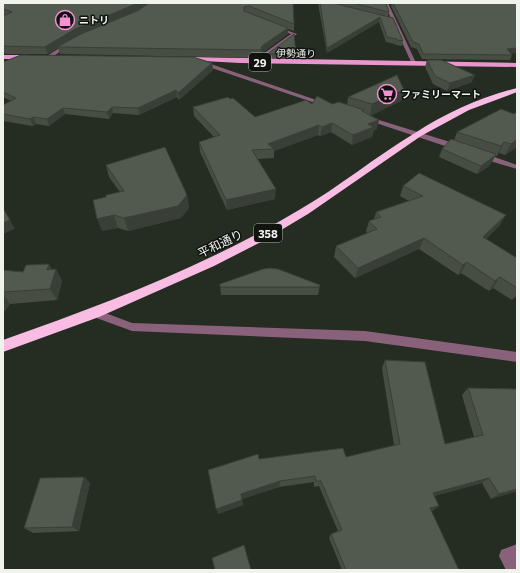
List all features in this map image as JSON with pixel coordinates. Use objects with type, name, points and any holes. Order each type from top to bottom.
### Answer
[{"type":"highway","name":"平和通り","points":[[3,346],[95,313],[210,263],[257,239],[304,212],[418,134],[466,108],[517,90]]},
{"type":"main road","points":[[3,57],[34,57]]},
{"type":"main road","points":[[41,57],[56,58]]},
{"type":"main road","name":"伊勢通り","points":[[182,59],[264,62],[517,65]]},
{"type":"street","points":[[389,4],[395,21],[415,64]]},
{"type":"street","points":[[388,20],[395,21]]},
{"type":"street","points":[[264,62],[265,55],[295,34],[274,26]]},
{"type":"street","points":[[49,57],[74,41]]},
{"type":"street","points":[[190,59],[335,108]]},
{"type":"street","points":[[358,115],[517,167]]},
{"type":"street","points":[[95,313],[132,327],[365,336],[517,357]]},
{"type":"street","points":[[514,570],[507,556],[517,552]]},
{"type":"building","points":[[3,3],[137,3],[75,29],[45,47],[3,46],[3,16],[12,12],[3,9]]},
{"type":"building","points":[[149,3],[293,3],[294,24],[249,6],[244,7],[244,11],[288,28],[262,46],[261,50],[57,47],[81,34],[137,11]]},
{"type":"building","points":[[320,3],[333,3],[393,18],[403,41],[387,37],[380,17],[327,48]]},
{"type":"building","points":[[353,3],[386,3],[389,12]]},
{"type":"building","points":[[393,3],[517,3],[517,48],[507,49],[512,55],[423,54],[419,44],[413,42]]},
{"type":"building","points":[[294,34],[296,54],[269,54],[269,53]]},
{"type":"building","points":[[21,55],[193,57],[212,63],[178,93],[176,90],[138,108],[112,107],[107,112],[63,108],[47,119],[33,117],[30,119],[3,114],[3,105],[16,98],[3,92],[3,62]]},
{"type":"building","points":[[427,60],[441,60],[475,75],[450,83],[435,76]]},
{"type":"building","points":[[397,75],[404,90],[372,104],[348,97]]},
{"type":"building","points":[[317,96],[332,104],[339,102],[364,110],[362,111],[379,120],[368,124],[374,127],[353,135],[332,123],[322,127],[319,125],[268,144],[274,149],[252,150],[276,189],[226,200],[199,142],[220,135],[193,107],[228,97],[230,99],[233,98],[255,117],[306,100],[312,104]]},
{"type":"building","points":[[501,109],[514,114],[517,112],[517,140],[511,144],[504,142],[501,146],[457,132]]},
{"type":"building","points":[[451,139],[496,154],[481,166],[442,149]]},
{"type":"building","points":[[165,147],[187,195],[178,206],[124,218],[114,215],[97,219],[93,200],[124,191],[106,165]]},
{"type":"building","points":[[419,173],[506,215],[483,237],[517,258],[517,288],[500,277],[495,281],[467,262],[463,265],[424,238],[358,268],[336,246],[377,229],[369,221],[381,217],[376,212],[423,196],[403,186]]},
{"type":"building","points":[[3,208],[10,220],[3,223]]},
{"type":"building","points":[[49,264],[47,270],[56,269],[50,289],[3,292],[3,270],[23,272],[26,265]]},
{"type":"building","points":[[270,268],[278,269],[320,285],[319,287],[220,287],[220,284]]},
{"type":"building","points":[[385,360],[425,362],[445,444],[483,435],[468,388],[517,389],[517,489],[499,494],[489,478],[433,493],[439,506],[430,508],[459,570],[346,570],[331,534],[342,530],[321,481],[316,481],[315,476],[280,481],[241,494],[242,500],[216,509],[208,470],[258,454],[259,459],[343,448],[346,457],[400,444]]},
{"type":"building","points":[[84,477],[72,527],[24,528],[40,478]]},
{"type":"building","points":[[244,545],[251,570],[215,570],[212,558]]},
{"type":"place","name":"ニトリ","points":[[65,20]]},
{"type":"place","name":"ファミリーマート","points":[[387,94]]}]
